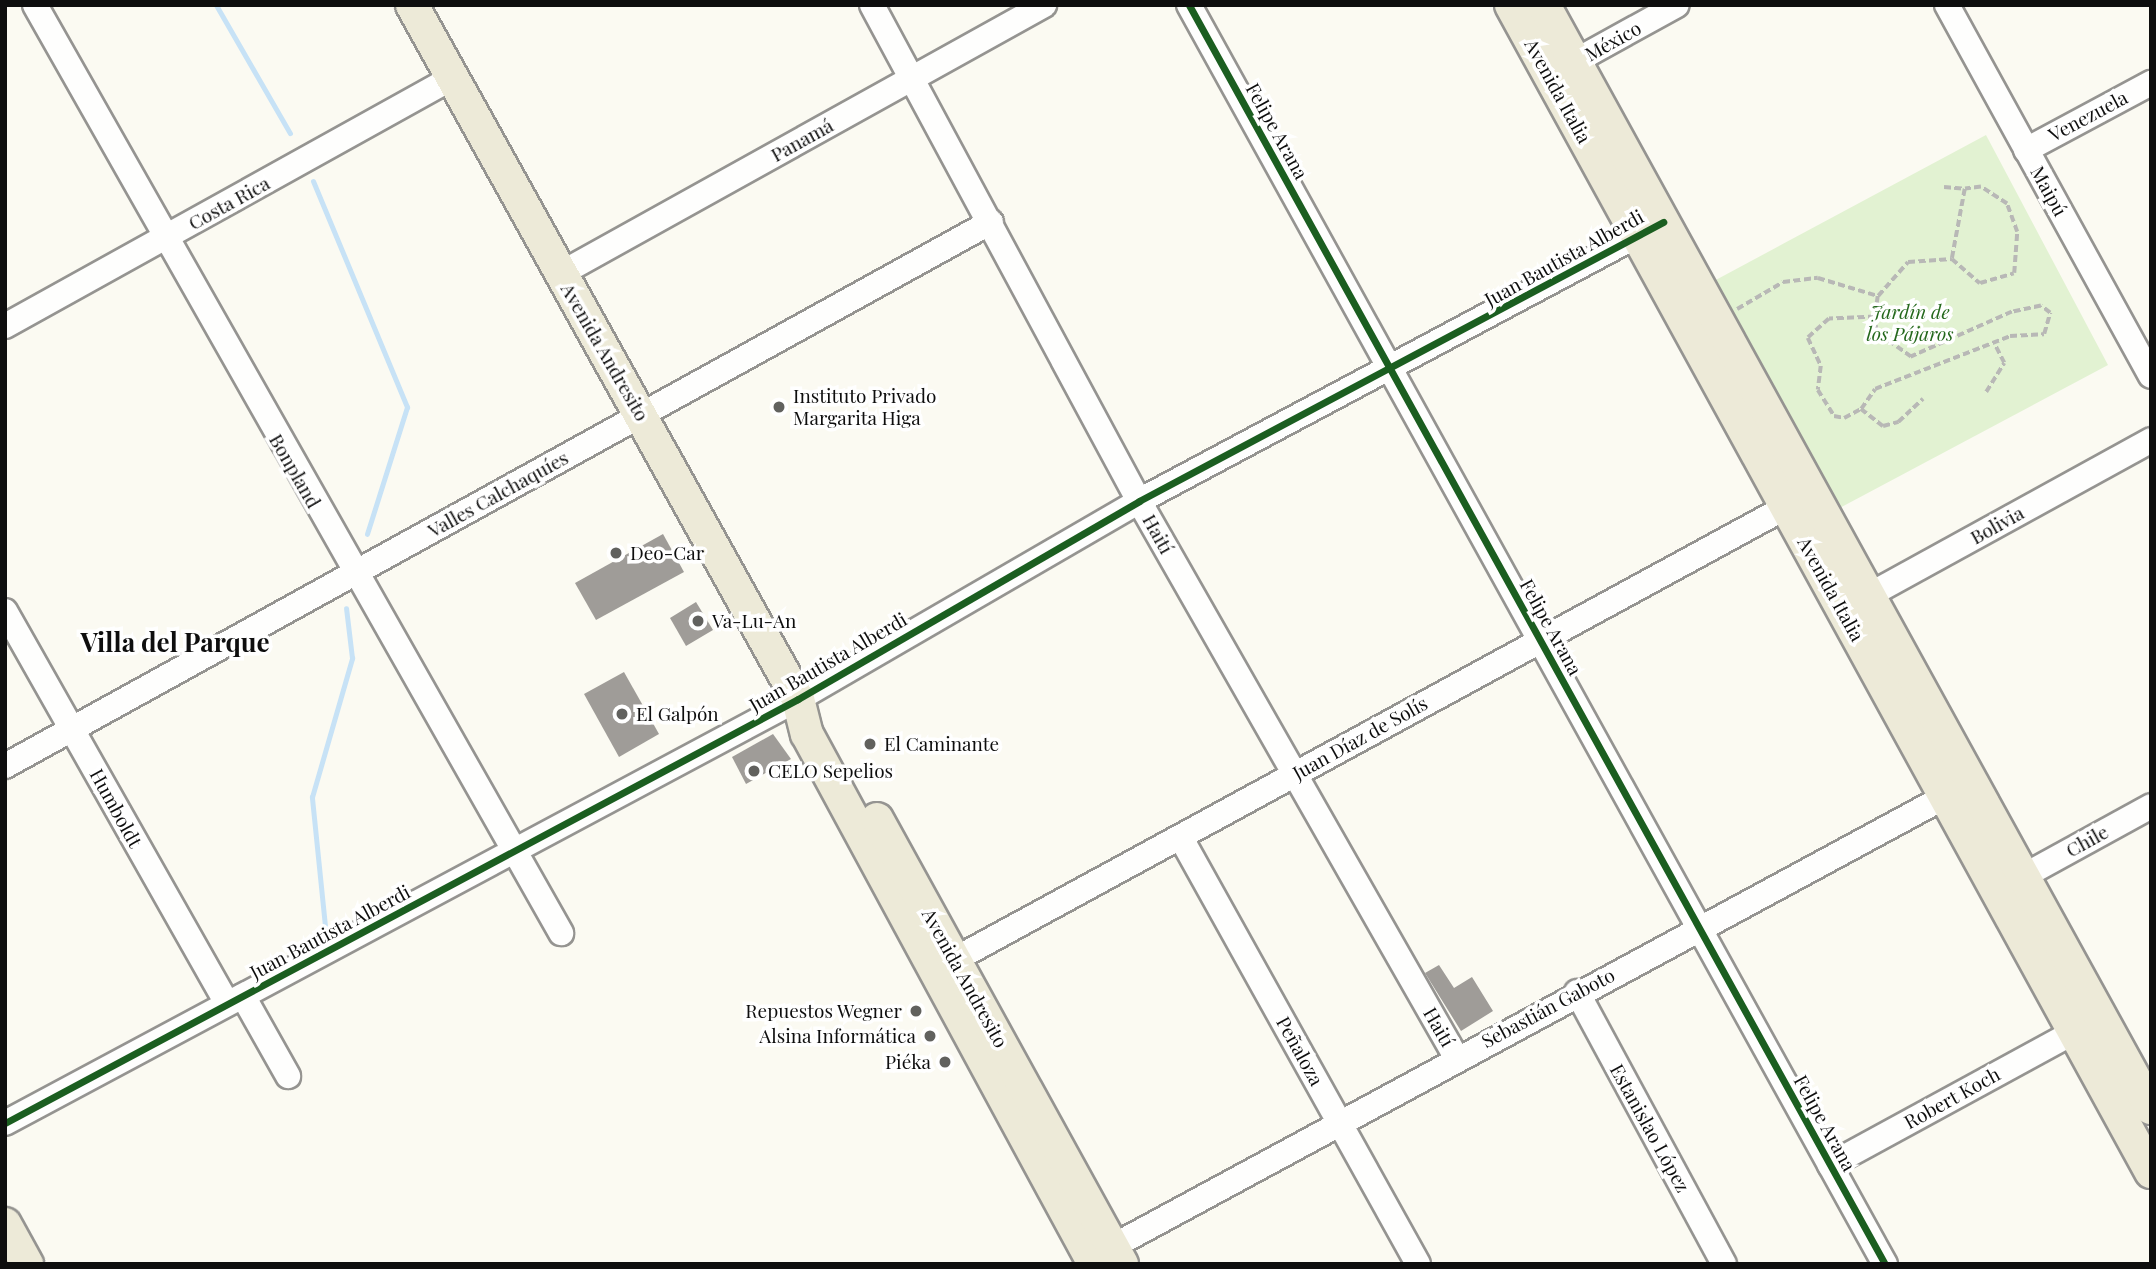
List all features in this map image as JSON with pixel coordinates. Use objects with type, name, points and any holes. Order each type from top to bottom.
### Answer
[{"type":"main road","name":"Avenida Andresito","points":[[412,5],[798,699],[824,723],[945,965],[1105,1258]]},
{"type":"main road","name":"Avenida Italia","points":[[1511,5],[1562,69],[1650,228],[1786,507],[1855,603]]},
{"type":"main road","name":"Avenida Italia","points":[[1544,5],[1562,69]]},
{"type":"main road","name":"Avenida Italia","points":[[1650,228],[1716,320],[1855,603],[1958,789],[2074,1032],[2151,1172]]},
{"type":"main road","name":"Avenida Italia","points":[[1958,789],[2022,877],[2151,1108]]},
{"type":"main road","points":[[5,1224],[27,1264]]},
{"type":"street","name":"Bonpland","points":[[35,5],[163,240],[561,933]]},
{"type":"street","name":"Haití","points":[[872,5],[1139,501],[1456,1057]]},
{"type":"street","name":"Panamá","points":[[560,274],[1044,5]]},
{"type":"street","name":"Felipe Arana","points":[[1189,5],[1885,1264]]},
{"type":"street","name":"México","points":[[1562,69],[1677,5]]},
{"type":"street","name":"Maipú","points":[[1947,5],[2151,376]]},
{"type":"street","name":"Costa Rica","points":[[5,326],[452,78]]},
{"type":"street","name":"Venezuela","points":[[2026,150],[2151,83]]},
{"type":"street","name":"Valles Calchaquíes","points":[[5,766],[991,222]]},
{"type":"street","name":"Juan Bautista Alberdi","points":[[5,1123],[798,699],[1139,501],[1391,371],[1650,228]]},
{"type":"street","name":"Bolivia","points":[[1855,603],[2151,440]]},
{"type":"street","name":"Juan Díaz de Solís","points":[[945,965],[1786,507]]},
{"type":"street","name":"Humboldt","points":[[5,611],[72,731],[235,1000],[288,1076]]},
{"type":"street","name":"Sebastián Gaboto","points":[[1105,1258],[1339,1121],[1698,926],[1958,789]]},
{"type":"street","name":"Chile","points":[[2022,877],[2151,806]]},
{"type":"street","name":"Peñaloza","points":[[1181,838],[1418,1264]]},
{"type":"street","name":"Estanislao López","points":[[1577,992],[1724,1264]]},
{"type":"street","name":"Robert Koch","points":[[1830,1164],[2074,1032]]},
{"type":"path","points":[[1875,317],[1829,319],[1808,338],[1821,366],[1818,390],[1834,416],[1861,409],[1875,389],[1995,345],[2044,334],[2050,313],[2041,306],[2012,312],[1911,357],[1877,332],[1875,317],[1878,296],[1908,262],[1952,259],[1980,283],[2014,273],[2017,232],[2007,204],[1982,187],[1944,187]]},
{"type":"path","points":[[1952,259],[1965,189]]},
{"type":"path","points":[[1716,320],[1783,282],[1818,278],[1878,296]]},
{"type":"path","points":[[1986,392],[2004,363],[1995,345]]},
{"type":"path","points":[[1861,409],[1883,426],[1923,400]]},
{"type":"green space","name":"Jardín de los Pájaros","points":[[1986,135],[2108,365],[1834,511],[1712,282]]},
{"type":"building","points":[[663,534],[684,572],[596,620],[575,583]]},
{"type":"building","points":[[696,602],[713,630],[686,646],[670,618]]},
{"type":"building","name":"El Galpón","points":[[624,672],[659,734],[619,757],[584,694]]},
{"type":"building","name":"CELO Sepelios","points":[[773,734],[791,759],[746,784],[732,757]]},
{"type":"building","points":[[1439,965],[1454,988],[1472,977],[1493,1011],[1461,1031],[1425,973]]},
{"type":"waterway","points":[[216,5],[290,133]]},
{"type":"waterway","points":[[313,181],[407,407],[367,534]]},
{"type":"waterway","points":[[325,926],[312,797],[352,658],[346,608]]},
{"type":"cycle path","points":[[1189,5],[1885,1264]]},
{"type":"cycle path","points":[[5,1123],[798,699],[1139,501],[1663,222]]},
{"type":"place","name":"Instituto Privado Margarita Higa","points":[[779,407]]},
{"type":"place","name":"Deo-Car","points":[[616,553]]},
{"type":"place","name":"Va-Lu-An","points":[[698,621]]},
{"type":"place","name":"El Galpón","points":[[622,714]]},
{"type":"place","name":"El Caminante","points":[[870,744]]},
{"type":"place","name":"CELO Sepelios","points":[[754,771]]},
{"type":"place","name":"Repuestos Wegner","points":[[916,1011]]},
{"type":"place","name":"Alsina Informática","points":[[930,1036]]},
{"type":"place","name":"Piéka","points":[[945,1062]]},
{"type":"district","name":"Villa del Parque","points":[[175,642]]}]
